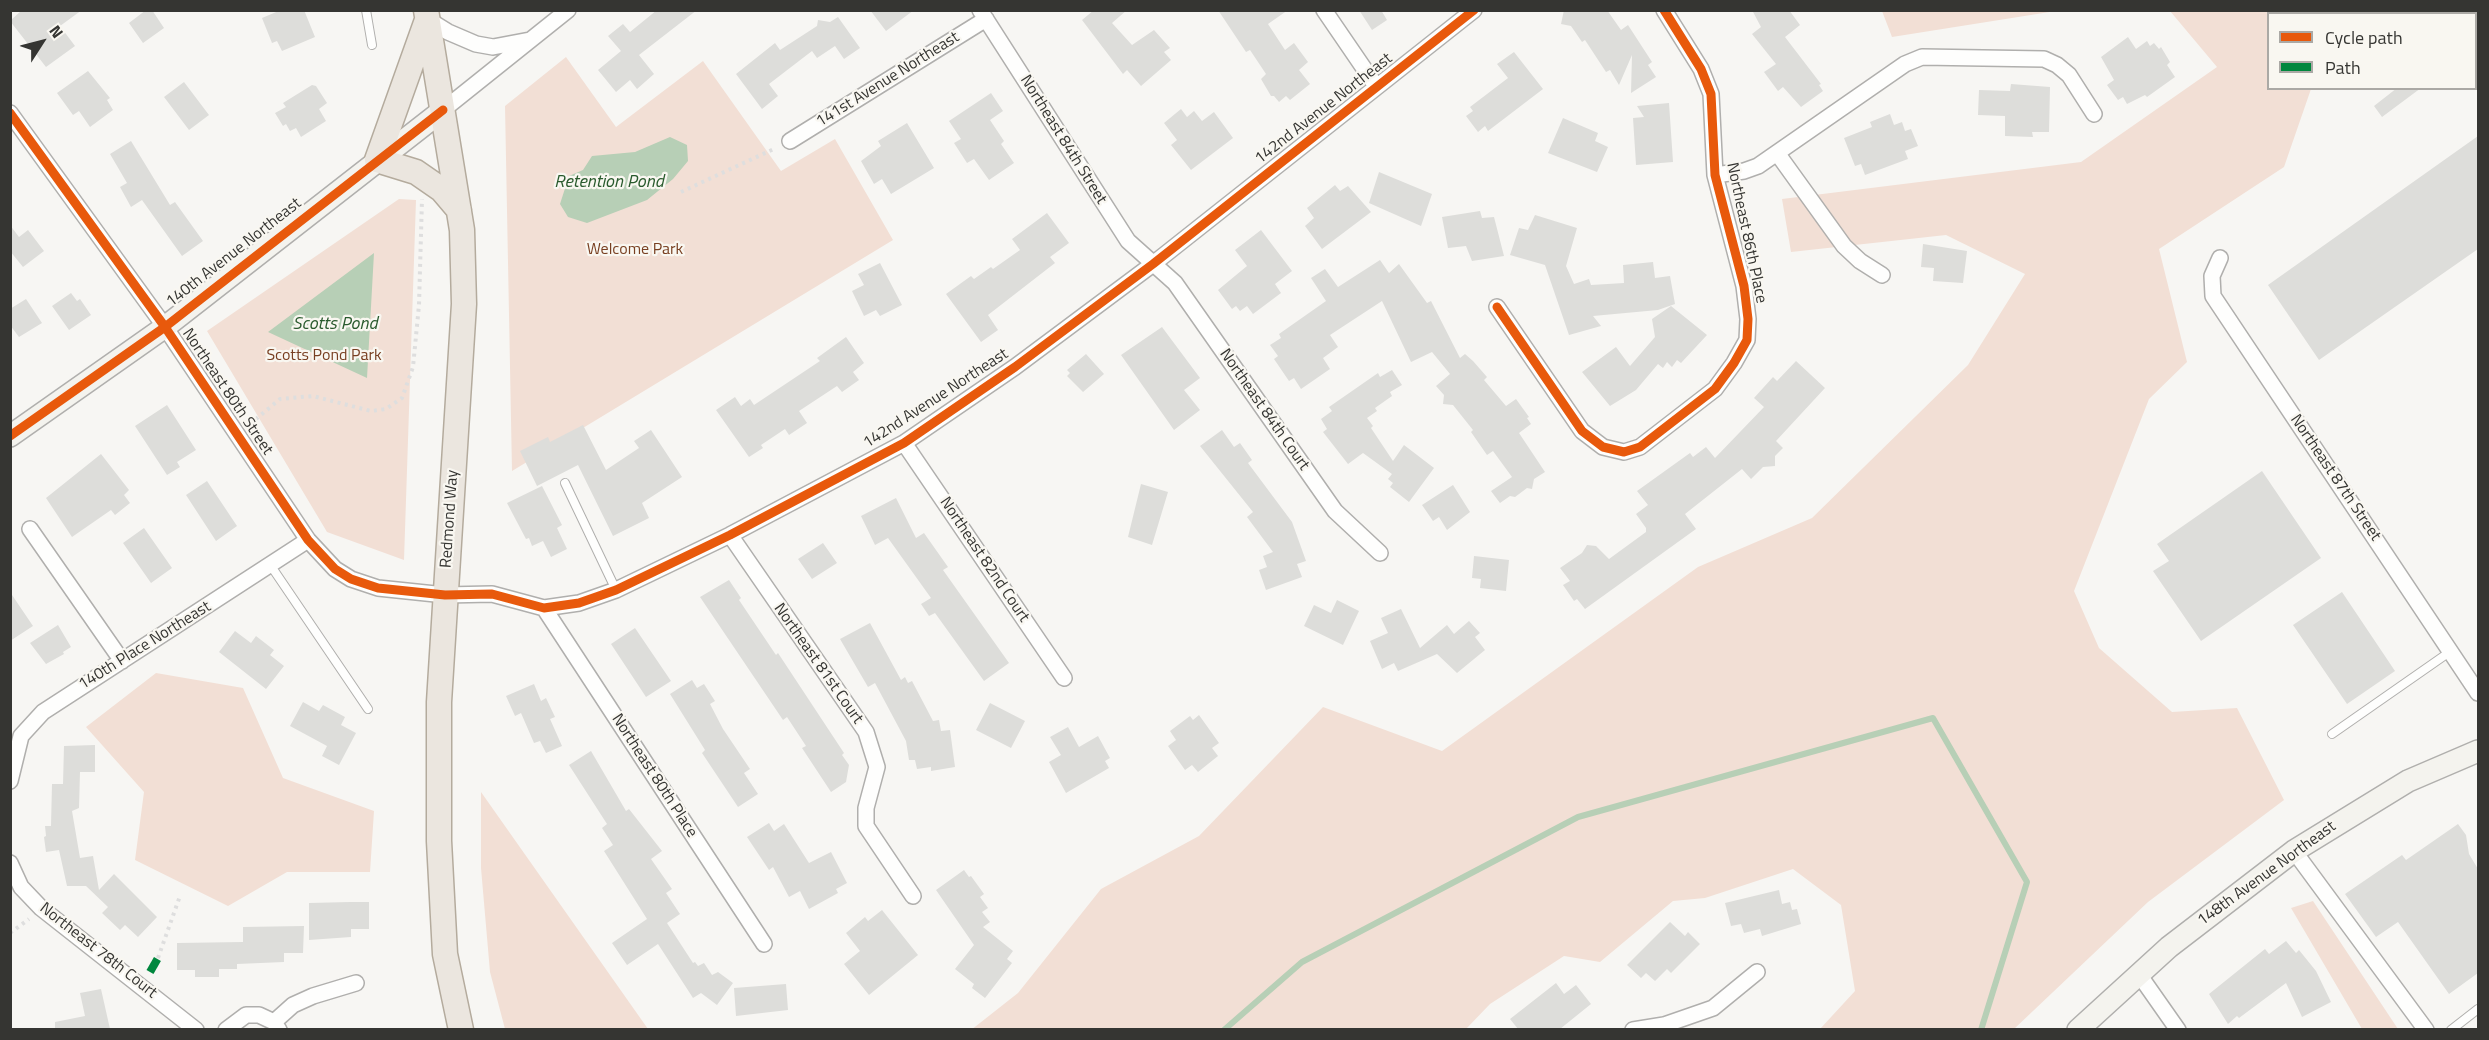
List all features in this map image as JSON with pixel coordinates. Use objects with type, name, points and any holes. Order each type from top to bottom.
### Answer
[{"type":"main road","name":"Redmond Way","points":[[427,15],[459,210],[464,304],[440,702],[439,841],[445,954],[461,1029]]},
{"type":"main road","points":[[427,15],[377,160],[416,172],[442,190],[459,210]]},
{"type":"main road","name":"140th Avenue Northeast","points":[[10,436],[165,327],[443,110]]},
{"type":"main road","name":"148th Avenue Northeast","points":[[2078,1029],[2138,973],[2294,850],[2408,781],[2478,752]]},
{"type":"street","name":"140th Avenue Northeast","points":[[443,110],[568,10]]},
{"type":"street","points":[[1324,10],[1376,86]]},
{"type":"street","name":"142nd Avenue Northeast","points":[[335,569],[351,579],[378,588],[445,595],[492,594],[544,608],[579,603],[616,590],[730,535],[904,443],[1015,367],[1153,264],[1474,10]]},
{"type":"street","name":"Northeast 86th Place","points":[[1497,307],[1581,431],[1603,447],[1624,452],[1640,447],[1715,389],[1747,340],[1748,319],[1744,286],[1715,175],[1711,94],[1701,69],[1664,10]]},
{"type":"street","points":[[427,15],[448,32],[476,44],[494,47],[533,39]]},
{"type":"street","name":"141st Avenue Northeast","points":[[790,141],[983,15]]},
{"type":"street","name":"Northeast 84th Street","points":[[983,15],[1128,241],[1153,264]]},
{"type":"street","points":[[1715,175],[1744,171],[1758,166],[1905,64],[1922,57],[2044,60],[2057,65],[2069,75],[2094,114]]},
{"type":"street","name":"Northeast 80th Street","points":[[10,113],[165,327],[308,540],[335,569]]},
{"type":"street","points":[[1777,153],[1840,242],[1860,261],[1882,275]]},
{"type":"street","name":"Northeast 87th Street","points":[[2220,258],[2212,276],[2213,296],[2478,693]]},
{"type":"street","name":"Northeast 84th Court","points":[[1153,264],[1175,284],[1335,511],[1380,553]]},
{"type":"street","name":"Northeast 82nd Court","points":[[904,443],[1064,678]]},
{"type":"street","points":[[30,529],[122,661]]},
{"type":"street","name":"Northeast 81st Court","points":[[730,535],[866,732],[877,767],[866,807],[866,826],[914,896]]},
{"type":"street","name":"140th Place Northeast","points":[[11,778],[21,736],[43,712],[308,540]]},
{"type":"street","name":"Northeast 80th Place","points":[[544,608],[764,944]]},
{"type":"street","points":[[2294,850],[2426,1029]]},
{"type":"street","name":"Northeast 78th Court","points":[[10,863],[21,887],[41,908],[196,1029]]},
{"type":"street","points":[[1633,1029],[1664,1025],[1713,1008],[1756,972]]},
{"type":"street","points":[[2138,973],[2178,1029]]},
{"type":"street","points":[[226,1029],[246,1016],[259,1015],[276,1026],[293,1005],[313,996],[356,983]]},
{"type":"lane","points":[[366,10],[372,45]]},
{"type":"lane","points":[[565,483],[616,590]]},
{"type":"lane","points":[[271,566],[368,709]]},
{"type":"lane","points":[[2332,734],[2451,651]]},
{"type":"lane","points":[[2451,1029],[2478,1010]]},
{"type":"path","points":[[681,192],[790,141]]},
{"type":"path","points":[[249,424],[280,399],[313,396],[371,411],[386,409],[402,398],[413,367],[419,305],[422,192]]},
{"type":"path","points":[[158,958],[180,896]]},
{"type":"path","points":[[10,933],[33,916]]},
{"type":"green space","points":[[1882,11],[2056,11],[1892,37]]},
{"type":"green space","points":[[2170,11],[2336,11],[2267,12],[2267,90],[2311,90],[2284,167],[2159,249],[2187,362],[2149,399],[2074,591],[2099,648],[2172,712],[2237,708],[2284,800],[2148,902],[2014,1029],[1820,1029],[1855,991],[1841,905],[1793,869],[1705,898],[1673,901],[1600,962],[1564,956],[1490,1004],[1466,1029],[971,1030],[1018,993],[1101,889],[1199,836],[1323,707],[1442,751],[1698,567],[1812,518],[1968,365],[2025,274],[1946,235],[1791,252],[1782,199],[2081,162],[2217,67]]},
{"type":"green space","name":"Welcome Park","points":[[566,57],[616,127],[703,61],[781,171],[835,139],[893,240],[512,471],[505,106]]},
{"type":"green space","name":"Scotts Pond Park","points":[[399,199],[416,200],[404,560],[327,532],[207,331]]},
{"type":"green space","points":[[156,673],[243,688],[283,778],[374,811],[370,872],[287,872],[228,906],[135,860],[144,792],[86,727]]},
{"type":"green space","points":[[481,792],[648,1029],[505,1029],[490,972],[481,868]]},
{"type":"green space","points":[[2313,901],[2398,1029],[2362,1029],[2291,908]]},
{"type":"water","name":"Retention Pond","points":[[670,137],[687,145],[688,161],[673,179],[647,200],[587,223],[568,217],[560,204],[569,176],[583,170],[592,156],[635,152]]},
{"type":"water","name":"Scotts Pond","points":[[374,253],[367,378],[268,332]]},
{"type":"building","points":[[22,10],[82,10],[60,26],[75,46],[46,67],[10,21]]},
{"type":"building","points":[[146,10],[152,10],[164,28],[143,43],[129,23]]},
{"type":"building","points":[[281,10],[304,10],[315,37],[282,51],[277,41],[272,43],[262,18]]},
{"type":"building","points":[[657,10],[697,10],[639,55],[654,74],[637,89],[630,80],[616,92],[598,70],[621,51],[608,36],[623,24],[630,32]]},
{"type":"building","points":[[870,10],[914,10],[886,31]]},
{"type":"building","points":[[1094,10],[1127,10],[1112,23],[1132,45],[1154,30],[1170,48],[1164,52],[1171,60],[1141,86],[1127,70],[1123,74],[1082,20]]},
{"type":"building","points":[[1218,10],[1288,10],[1268,24],[1285,50],[1294,43],[1308,62],[1299,70],[1310,84],[1290,100],[1286,96],[1279,102],[1271,96],[1261,79],[1266,74],[1250,50],[1246,52]]},
{"type":"building","points":[[1359,10],[1381,10],[1387,20],[1372,30]]},
{"type":"building","points":[[1564,10],[1607,10],[1621,30],[1628,25],[1652,62],[1648,65],[1656,77],[1631,93],[1632,55],[1619,85],[1610,70],[1606,72],[1585,40],[1582,42],[1571,26],[1561,24]]},
{"type":"building","points":[[1752,10],[1789,10],[1800,25],[1785,37],[1821,84],[1819,85],[1823,91],[1801,107],[1783,87],[1778,91],[1764,72],[1776,64],[1752,34],[1761,27]]},
{"type":"building","points":[[838,17],[860,48],[844,59],[835,46],[817,58],[812,51],[769,84],[778,96],[762,109],[736,74],[775,43],[780,50],[817,26],[818,20],[830,22]]},
{"type":"building","points":[[2128,37],[2136,49],[2147,41],[2150,46],[2154,43],[2159,49],[2161,47],[2170,62],[2167,65],[2175,77],[2147,97],[2145,95],[2127,104],[2123,97],[2118,100],[2107,85],[2114,80],[2101,57]]},
{"type":"building","points":[[1514,52],[1543,89],[1488,131],[1485,126],[1478,132],[1466,116],[1473,111],[1470,107],[1508,78],[1497,64]]},
{"type":"building","points":[[88,71],[110,98],[107,100],[113,110],[90,127],[79,111],[73,115],[57,93]]},
{"type":"building","points":[[184,82],[209,115],[189,130],[164,97]]},
{"type":"building","points":[[2011,84],[2050,87],[2049,132],[2032,132],[2033,137],[2005,136],[2005,116],[1978,115],[1979,90],[2010,91]]},
{"type":"building","points":[[312,85],[316,86],[327,103],[319,109],[326,121],[301,137],[296,128],[290,131],[286,124],[283,126],[275,113],[286,107],[283,103]]},
{"type":"building","points":[[2394,90],[2418,90],[2382,117],[2374,106]]},
{"type":"building","points":[[991,93],[1003,111],[990,120],[1004,141],[1001,144],[1014,163],[989,180],[974,159],[967,163],[954,143],[961,139],[949,121]]},
{"type":"building","points":[[1669,103],[1673,162],[1636,165],[1633,118],[1644,117],[1637,106]]},
{"type":"building","points":[[1181,109],[1187,117],[1194,111],[1202,121],[1214,112],[1233,138],[1191,170],[1171,145],[1177,140],[1164,123]]},
{"type":"building","points":[[1890,114],[1894,125],[1902,122],[1905,131],[1911,129],[1918,146],[1905,151],[1908,159],[1865,175],[1861,164],[1855,166],[1844,138],[1872,127],[1870,122]]},
{"type":"building","points":[[1563,118],[1598,133],[1595,141],[1608,147],[1597,172],[1548,153]]},
{"type":"building","points":[[907,123],[934,168],[891,194],[882,179],[874,184],[861,161],[881,146],[878,141]]},
{"type":"building","points":[[2478,136],[2478,249],[2319,360],[2268,285]]},
{"type":"building","points":[[131,141],[170,205],[175,202],[203,241],[182,256],[142,200],[131,207],[120,187],[127,183],[110,154]]},
{"type":"building","points":[[1379,172],[1432,194],[1421,226],[1369,203]]},
{"type":"building","points":[[1335,185],[1340,191],[1348,186],[1371,212],[1322,249],[1305,226],[1314,218],[1307,208]]},
{"type":"building","points":[[1480,211],[1482,218],[1494,217],[1504,256],[1472,261],[1466,246],[1448,248],[1442,217]]},
{"type":"building","points":[[1047,213],[1069,243],[1050,257],[1055,263],[988,315],[998,330],[981,342],[946,294],[971,276],[974,279],[991,267],[993,269],[1020,250],[1012,239]]},
{"type":"building","points":[[1535,215],[1577,228],[1566,266],[1574,284],[1589,279],[1591,285],[1624,283],[1623,265],[1653,262],[1655,278],[1670,276],[1675,304],[1658,310],[1593,316],[1601,326],[1569,335],[1545,265],[1510,255],[1519,228],[1528,230]]},
{"type":"building","points":[[10,225],[19,237],[28,230],[44,251],[23,267],[10,251]]},
{"type":"building","points":[[1261,230],[1292,271],[1275,284],[1281,293],[1253,314],[1247,306],[1240,311],[1236,306],[1232,309],[1218,290],[1247,266],[1235,250]]},
{"type":"building","points":[[1923,244],[1967,251],[1963,283],[1933,281],[1934,268],[1921,267]]},
{"type":"building","points":[[1380,260],[1389,273],[1399,264],[1427,303],[1431,301],[1460,358],[1465,354],[1473,361],[1487,377],[1484,380],[1506,406],[1516,399],[1529,417],[1527,418],[1531,424],[1519,433],[1545,472],[1534,479],[1532,489],[1527,488],[1515,497],[1510,496],[1500,503],[1491,491],[1512,477],[1493,451],[1487,455],[1471,432],[1473,430],[1453,405],[1443,404],[1444,395],[1436,386],[1450,374],[1432,352],[1411,362],[1382,301],[1330,335],[1338,347],[1323,358],[1330,369],[1301,389],[1294,378],[1289,381],[1274,359],[1278,356],[1270,345],[1281,338],[1279,334],[1326,301],[1311,278],[1325,269],[1338,287]]},
{"type":"building","points":[[880,263],[902,305],[880,316],[876,310],[864,316],[852,291],[864,285],[858,274]]},
{"type":"building","points":[[71,293],[77,301],[80,299],[91,315],[69,330],[52,306]]},
{"type":"building","points":[[26,299],[42,323],[19,337],[10,325],[10,309]]},
{"type":"building","points":[[1671,306],[1707,335],[1681,363],[1677,360],[1672,367],[1667,362],[1663,368],[1658,364],[1636,390],[1610,406],[1582,372],[1616,347],[1630,366],[1655,337],[1652,319]]},
{"type":"building","points":[[1162,327],[1200,378],[1184,390],[1200,410],[1174,430],[1121,355]]},
{"type":"building","points":[[846,337],[864,363],[853,372],[859,380],[842,392],[837,386],[799,411],[807,423],[789,435],[785,429],[761,445],[763,448],[749,457],[716,410],[735,397],[741,406],[750,399],[754,405],[820,361],[817,358]]},
{"type":"building","points":[[1086,354],[1104,374],[1083,392],[1067,376],[1070,373],[1067,370]]},
{"type":"building","points":[[1796,361],[1825,388],[1776,441],[1783,448],[1775,456],[1775,466],[1763,467],[1751,479],[1742,469],[1685,514],[1696,529],[1585,609],[1577,599],[1574,601],[1563,585],[1570,581],[1560,568],[1582,553],[1587,545],[1596,546],[1609,559],[1646,532],[1646,528],[1636,514],[1648,505],[1637,491],[1690,453],[1693,457],[1706,447],[1715,458],[1764,407],[1754,398],[1773,377],[1777,381]]},
{"type":"building","points":[[1392,370],[1402,385],[1390,392],[1392,396],[1375,408],[1377,411],[1367,418],[1393,461],[1404,445],[1434,468],[1409,502],[1390,487],[1393,483],[1388,479],[1392,474],[1363,453],[1348,464],[1323,432],[1327,429],[1321,419],[1332,411],[1329,407],[1378,373],[1380,377]]},
{"type":"building","points":[[167,405],[196,450],[177,462],[180,467],[167,475],[135,426]]},
{"type":"building","points":[[583,425],[606,470],[639,448],[634,441],[651,430],[682,477],[642,503],[649,518],[613,536],[578,465],[537,486],[520,451],[548,437],[550,442]]},
{"type":"building","points":[[1222,430],[1234,447],[1240,443],[1252,460],[1248,463],[1292,522],[1306,561],[1297,564],[1302,577],[1266,590],[1259,570],[1267,567],[1263,556],[1273,552],[1247,517],[1253,512],[1200,446]]},
{"type":"building","points":[[101,454],[129,490],[124,495],[130,503],[115,515],[111,510],[72,537],[46,498]]},
{"type":"building","points":[[2262,471],[2321,558],[2201,641],[2153,571],[2169,561],[2157,544]]},
{"type":"building","points":[[207,481],[237,526],[216,541],[186,495]]},
{"type":"building","points":[[1141,484],[1168,492],[1152,545],[1128,537]]},
{"type":"building","points":[[1453,485],[1470,512],[1447,530],[1439,517],[1433,521],[1422,505]]},
{"type":"building","points":[[542,486],[562,525],[557,528],[567,549],[551,557],[543,541],[532,546],[529,538],[526,539],[507,503]]},
{"type":"building","points":[[896,498],[916,538],[924,533],[948,567],[943,570],[1009,663],[984,681],[935,613],[929,616],[921,604],[931,598],[888,538],[875,545],[861,516]]},
{"type":"building","points":[[144,528],[172,568],[151,583],[123,543]]},
{"type":"building","points":[[823,543],[837,563],[812,579],[798,559]]},
{"type":"building","points":[[1474,556],[1509,560],[1506,591],[1480,588],[1481,579],[1472,578]]},
{"type":"building","points":[[729,580],[741,598],[739,600],[776,655],[778,653],[844,753],[842,755],[849,765],[846,782],[831,792],[802,748],[806,746],[787,717],[783,720],[700,597]]},
{"type":"building","points":[[10,592],[33,626],[10,641]]},
{"type":"building","points":[[2342,592],[2395,671],[2347,704],[2293,625]]},
{"type":"building","points":[[1337,600],[1359,611],[1343,645],[1304,626],[1314,605],[1331,613]]},
{"type":"building","points":[[1401,609],[1420,648],[1447,625],[1454,634],[1469,621],[1480,633],[1475,637],[1485,650],[1457,673],[1437,654],[1398,671],[1394,663],[1382,669],[1370,641],[1388,633],[1381,618]]},
{"type":"building","points":[[870,623],[901,680],[905,677],[908,683],[912,681],[933,721],[939,720],[941,731],[950,730],[955,767],[931,771],[931,767],[917,769],[915,760],[909,760],[906,741],[875,683],[868,687],[840,639]]},
{"type":"building","points":[[58,625],[71,647],[63,652],[64,654],[46,664],[30,643]]},
{"type":"building","points":[[635,628],[671,681],[646,697],[611,644]]},
{"type":"building","points":[[235,631],[251,643],[256,636],[274,650],[270,655],[284,666],[266,689],[219,652]]},
{"type":"building","points":[[692,680],[697,688],[704,684],[715,701],[710,704],[723,729],[750,769],[744,773],[758,794],[738,807],[702,753],[705,750],[670,694]]},
{"type":"building","points":[[534,684],[541,701],[546,698],[555,717],[550,719],[562,746],[546,753],[540,741],[534,743],[521,713],[515,716],[506,696]]},
{"type":"building","points":[[303,702],[319,711],[323,705],[345,717],[341,725],[356,733],[339,765],[322,756],[327,746],[290,726]]},
{"type":"building","points":[[990,703],[1025,721],[1011,748],[976,730]]},
{"type":"building","points":[[1199,715],[1219,743],[1212,748],[1218,756],[1198,772],[1192,765],[1185,770],[1168,746],[1176,740],[1170,731],[1190,716],[1193,720]]},
{"type":"building","points":[[1068,727],[1079,747],[1098,736],[1110,758],[1105,761],[1109,768],[1066,793],[1049,762],[1061,755],[1050,737]]},
{"type":"building","points":[[95,745],[95,772],[80,772],[79,808],[72,811],[80,858],[93,856],[99,890],[114,874],[157,917],[138,937],[125,925],[120,930],[102,913],[108,907],[86,886],[67,886],[59,850],[46,852],[44,837],[46,836],[45,826],[51,826],[52,784],[63,784],[64,746]]},
{"type":"building","points":[[591,751],[626,811],[629,809],[662,851],[651,859],[672,889],[666,893],[680,914],[667,923],[693,963],[695,962],[698,966],[704,963],[712,975],[718,972],[733,983],[717,1005],[701,993],[693,998],[658,944],[627,965],[612,943],[647,919],[604,851],[613,845],[602,828],[607,824],[569,765]]},
{"type":"building","points":[[769,823],[774,831],[784,824],[809,863],[831,852],[847,883],[836,889],[838,893],[809,909],[800,891],[789,897],[773,867],[769,870],[747,837]]},
{"type":"building","points":[[2458,824],[2466,835],[2469,854],[2478,869],[2478,973],[2449,994],[2398,922],[2376,937],[2345,894],[2402,855],[2406,860]]},
{"type":"building","points":[[964,870],[984,894],[980,897],[988,908],[982,912],[990,922],[983,927],[1013,951],[1007,959],[1012,963],[985,998],[972,988],[974,984],[955,969],[974,945],[936,890]]},
{"type":"building","points":[[1779,890],[1782,904],[1790,902],[1792,910],[1797,909],[1801,924],[1762,936],[1760,929],[1744,933],[1741,924],[1731,926],[1725,903]]},
{"type":"building","points":[[369,902],[369,929],[351,929],[351,937],[309,940],[309,903]]},
{"type":"building","points":[[882,910],[918,955],[869,995],[844,964],[860,951],[846,933],[865,917],[868,921]]},
{"type":"building","points":[[1670,922],[1685,936],[1688,932],[1700,944],[1671,973],[1667,969],[1655,981],[1646,973],[1641,978],[1627,965]]},
{"type":"building","points":[[304,926],[303,953],[284,953],[284,962],[237,964],[237,969],[219,969],[219,977],[195,977],[195,970],[177,970],[177,943],[243,942],[243,927]]},
{"type":"building","points":[[2286,941],[2296,953],[2299,950],[2316,971],[2331,1002],[2302,1017],[2286,983],[2228,1024],[2209,994],[2265,949],[2269,954]]},
{"type":"building","points":[[1556,983],[1564,994],[1576,985],[1591,1004],[1560,1029],[1518,1029],[1510,1019]]},
{"type":"building","points":[[786,984],[788,1010],[736,1016],[734,988]]},
{"type":"building","points":[[101,989],[110,1029],[55,1029],[55,1022],[85,1016],[80,993]]},
{"type":"waterway","points":[[1224,1030],[1302,962],[1578,817],[1933,718],[2027,882],[1981,1030]]},
{"type":"marked path","points":[[150,972],[158,958]]},
{"type":"cycle path","points":[[10,113],[165,327],[308,540],[335,569],[351,579],[378,588],[445,595],[492,594],[544,608],[579,603],[616,590],[730,535],[904,443],[1015,367],[1153,264],[1474,10]]},
{"type":"cycle path","points":[[1497,307],[1582,431],[1603,447],[1624,452],[1640,447],[1715,389],[1747,340],[1748,319],[1744,286],[1715,175],[1711,94],[1701,69],[1664,10]]},
{"type":"cycle path","points":[[10,436],[165,327],[443,110]]}]
